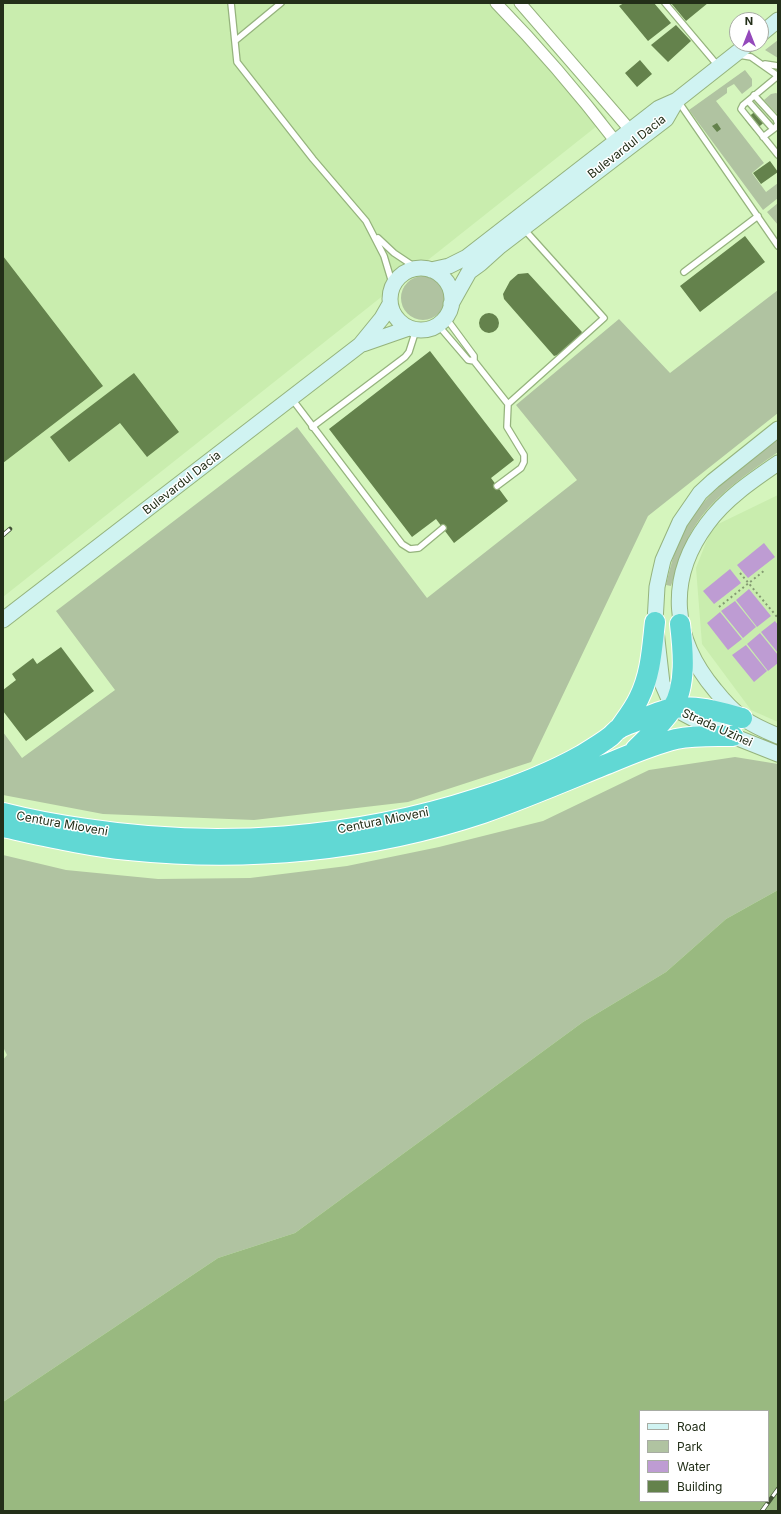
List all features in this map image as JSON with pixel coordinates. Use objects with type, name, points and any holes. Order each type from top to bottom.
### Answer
[{"type":"highway","points":[[619,729],[639,698],[645,684],[649,670],[655,622]]},
{"type":"highway","points":[[630,754],[649,736],[673,708],[680,692],[683,666],[680,624]]},
{"type":"highway","name":"Centura Mioveni","points":[[3,827],[78,843],[127,850],[199,854],[307,850],[378,841],[481,813],[546,772],[582,755],[619,729],[645,717],[673,708],[695,708],[742,718]]},
{"type":"highway","name":"Centura Mioveni","points":[[3,813],[56,824],[112,833],[199,840],[270,838],[332,831],[385,822],[478,799],[506,797],[676,739],[694,736],[733,736]]},
{"type":"main road","points":[[769,27],[778,20]]},
{"type":"main road","name":"Bulevardul Dacia","points":[[451,304],[469,272],[523,228],[666,119],[677,100],[737,52]]},
{"type":"main road","points":[[412,329],[400,322],[393,314],[390,304],[390,295],[393,286],[399,277],[408,271],[449,266],[467,257],[659,108],[677,100]]},
{"type":"main road","points":[[360,345],[412,329],[424,330],[442,321],[451,304],[451,293],[447,283],[440,276],[424,270]]},
{"type":"main road","points":[[360,345],[382,318],[390,304]]},
{"type":"main road","name":"Bulevardul Dacia","points":[[3,620],[360,345]]},
{"type":"main road","name":"Strada Uzinei","points":[[778,429],[713,481],[697,497],[680,522],[663,560],[657,587],[655,622],[662,683],[673,708],[705,726],[778,754]]},
{"type":"main road","name":"Strada Uzinei","points":[[778,463],[734,496],[707,523],[686,561],[680,584],[679,598],[680,624],[693,659],[703,674],[722,698],[742,718],[778,736]]},
{"type":"street","points":[[496,3],[519,26],[583,100],[616,142]]},
{"type":"street","points":[[520,3],[631,131]]},
{"type":"lane","points":[[231,3],[237,62],[383,244],[394,253],[424,270]]},
{"type":"lane","points":[[235,41],[281,3]]},
{"type":"lane","points":[[665,3],[719,67]]},
{"type":"lane","points":[[734,54],[750,57],[778,76],[742,106],[741,111],[778,155]]},
{"type":"lane","points":[[762,64],[778,66]]},
{"type":"lane","points":[[754,95],[776,119],[778,124],[763,137]]},
{"type":"lane","points":[[677,100],[778,246]]},
{"type":"lane","points":[[748,101],[774,129]]},
{"type":"lane","points":[[684,272],[758,216]]},
{"type":"lane","points":[[508,404],[604,318],[523,228]]},
{"type":"lane","points":[[372,231],[384,256],[393,286]]},
{"type":"lane","points":[[442,321],[468,360],[474,361]]},
{"type":"lane","points":[[442,321],[474,356],[474,361],[508,404],[507,427],[524,455],[524,462],[521,468],[497,486]]},
{"type":"lane","points":[[312,427],[405,357],[410,352],[412,329]]},
{"type":"lane","points":[[291,398],[402,544],[410,550],[419,548],[443,528]]},
{"type":"path","points":[[719,607],[765,570]]},
{"type":"path","points":[[740,574],[778,618]]},
{"type":"shaded area","points":[[3,3],[504,3],[607,118],[3,597]]},
{"type":"shaded area","points":[[778,495],[778,722],[751,710],[702,644],[696,568],[712,527]]},
{"type":"shaded area","points":[[778,890],[778,1511],[3,1511],[3,1402],[218,1258],[295,1233],[583,1022],[666,972],[726,919]]},
{"type":"green space","points":[[778,40],[778,58],[768,52],[769,47]]},
{"type":"green space","points":[[745,70],[752,79],[752,86],[742,94],[734,84],[727,88],[727,93],[716,101],[764,163],[752,173],[766,192],[778,183],[778,198],[763,210],[689,110]]},
{"type":"green space","points":[[771,94],[778,94],[778,115],[764,100]]},
{"type":"green space","points":[[778,203],[778,225],[767,212]]},
{"type":"green space","points":[[419,276],[427,276],[439,282],[445,294],[445,302],[439,314],[427,320],[419,320],[407,314],[401,302],[401,294],[407,282]]},
{"type":"green space","points":[[778,290],[778,413],[648,516],[531,762],[408,802],[254,820],[103,814],[3,795],[3,732],[22,758],[115,690],[56,611],[297,427],[427,598],[577,480],[516,405],[619,319],[670,373]]},
{"type":"green space","points":[[778,437],[778,452],[734,484],[705,512],[688,537],[671,586],[666,585],[677,546],[687,525],[696,512],[717,488]]},
{"type":"green space","points":[[735,757],[778,764],[778,890],[726,919],[666,972],[583,1022],[295,1233],[218,1258],[3,1402],[3,1060],[7,1055],[3,1047],[3,855],[66,870],[158,879],[250,878],[347,866],[439,847],[543,821],[649,770]]},
{"type":"water","points":[[764,543],[775,557],[748,578],[737,565]]},
{"type":"water","points":[[730,569],[741,583],[714,604],[703,591]]},
{"type":"water","points":[[749,589],[771,616],[757,627],[736,600]]},
{"type":"water","points":[[735,601],[756,627],[743,638],[721,611]]},
{"type":"water","points":[[720,612],[742,639],[728,650],[707,623]]},
{"type":"water","points":[[775,621],[778,625],[778,653],[761,632]]},
{"type":"water","points":[[760,633],[778,655],[778,663],[768,671],[747,644]]},
{"type":"water","points":[[746,645],[767,671],[754,682],[732,655]]},
{"type":"building","points":[[624,3],[654,3],[671,23],[648,41],[619,6]]},
{"type":"building","points":[[671,3],[708,3],[686,21]]},
{"type":"building","points":[[676,25],[691,41],[668,62],[651,45]]},
{"type":"building","points":[[640,60],[652,74],[637,87],[625,73]]},
{"type":"building","points":[[759,108],[768,119],[754,131],[745,120]]},
{"type":"building","points":[[717,123],[721,129],[717,132],[712,126]]},
{"type":"building","points":[[770,161],[778,172],[761,184],[753,173]]},
{"type":"building","points":[[745,236],[765,262],[700,312],[680,286]]},
{"type":"building","points":[[3,256],[103,386],[3,463]]},
{"type":"building","points":[[528,273],[582,332],[580,336],[558,355],[554,356],[504,299],[503,294],[510,281],[518,274]]},
{"type":"building","points":[[489,313],[496,316],[499,323],[496,330],[489,333],[482,330],[479,323],[482,316]]},
{"type":"building","points":[[430,351],[514,460],[491,478],[508,501],[454,543],[436,519],[412,537],[329,429]]},
{"type":"building","points":[[134,373],[179,432],[147,457],[120,423],[69,462],[50,437]]},
{"type":"building","points":[[61,647],[94,691],[26,741],[3,711],[3,690],[16,680],[12,674],[33,658],[37,664]]},
{"type":"railway","points":[[3,535],[10,529]]},
{"type":"railway","points":[[769,1501],[778,1489]]},
{"type":"railway","points":[[762,1511],[769,1502]]}]
